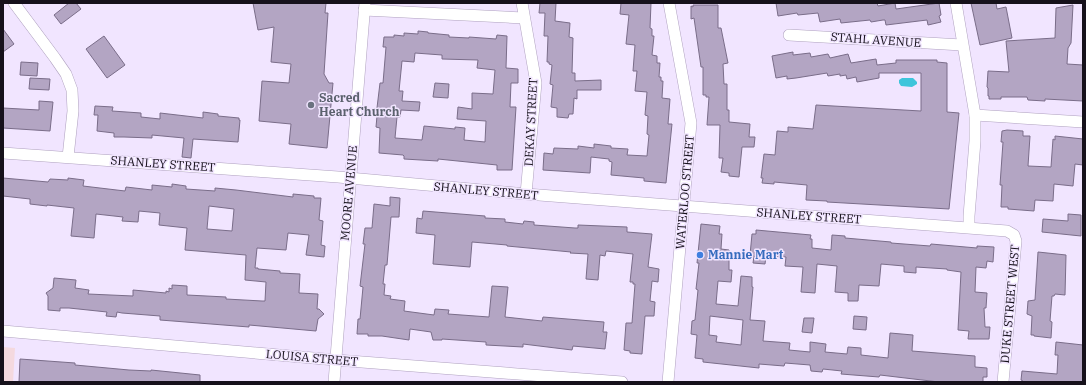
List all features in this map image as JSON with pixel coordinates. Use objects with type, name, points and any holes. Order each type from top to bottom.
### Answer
[{"type":"street","points":[[14,3],[66,74],[72,90],[73,111],[68,157]]},
{"type":"street","name":"DEKAY STREET","points":[[522,3],[536,83],[526,194]]},
{"type":"street","name":"WATERLOO STREET","points":[[668,382],[691,123],[669,3]]},
{"type":"street","points":[[956,3],[975,115],[975,141],[969,227]]},
{"type":"street","points":[[365,7],[524,18]]},
{"type":"street","name":"MOORE AVENUE","points":[[334,382],[365,7]]},
{"type":"street","name":"STAHL AVENUE","points":[[789,34],[962,45]]},
{"type":"street","points":[[975,115],[1083,122]]},
{"type":"street","name":"SHANLEY STREET","points":[[3,153],[350,178],[526,194],[969,227]]},
{"type":"street","name":"DUKE STREET WEST","points":[[969,227],[1007,231],[1014,235],[1016,241],[1003,382]]},
{"type":"street","name":"LOUISA STREET","points":[[3,331],[336,360],[622,382]]},
{"type":"shaded area","points":[[3,347],[15,348],[13,382],[3,382]]},
{"type":"water","points":[[902,78],[913,78],[917,84],[912,87],[901,86],[899,80]]},
{"type":"building","points":[[69,3],[76,3],[81,9],[61,24],[54,15]]},
{"type":"building","points":[[253,3],[326,3],[325,13],[328,13],[324,74],[329,83],[333,83],[327,148],[289,144],[291,124],[259,121],[262,81],[289,83],[291,64],[271,62],[274,27],[258,30]]},
{"type":"building","points":[[540,3],[556,3],[555,21],[570,23],[569,37],[573,38],[572,73],[575,73],[575,81],[601,80],[601,90],[577,90],[577,99],[574,98],[573,114],[569,114],[568,118],[557,117],[557,108],[551,107],[553,85],[550,84],[552,65],[547,62],[548,36],[544,36],[545,13],[539,13]]},
{"type":"building","points":[[621,3],[651,3],[650,28],[652,29],[652,36],[654,36],[652,55],[657,56],[657,63],[660,63],[659,77],[661,77],[661,81],[663,81],[662,98],[670,99],[668,124],[672,124],[666,183],[644,181],[644,178],[611,175],[612,162],[609,161],[609,159],[591,157],[590,173],[543,170],[544,153],[553,154],[554,148],[578,149],[578,146],[594,148],[594,144],[611,146],[611,148],[628,149],[627,155],[647,156],[649,135],[647,134],[648,116],[645,115],[647,92],[635,91],[637,71],[633,71],[635,45],[626,44],[629,15],[620,14]]},
{"type":"building","points":[[776,3],[877,3],[878,6],[895,3],[896,9],[939,3],[941,15],[939,16],[941,22],[928,25],[927,20],[886,25],[885,20],[841,23],[840,19],[820,22],[818,13],[798,15],[797,13],[778,16]]},
{"type":"building","points":[[971,3],[996,3],[997,9],[1006,7],[1012,38],[980,45]]},
{"type":"building","points":[[693,5],[718,5],[718,28],[721,28],[728,63],[723,64],[724,84],[727,84],[727,110],[729,110],[729,122],[750,124],[749,137],[755,137],[754,147],[742,147],[739,177],[729,176],[729,173],[721,172],[723,158],[719,158],[720,125],[707,125],[709,97],[703,95],[703,67],[701,67],[694,18],[691,19],[691,6],[693,7]]},
{"type":"building","points":[[1073,5],[1071,43],[1068,48],[1067,64],[1083,65],[1083,101],[1045,99],[1045,101],[1028,100],[1027,97],[1001,97],[1001,99],[989,99],[987,87],[988,71],[1009,72],[1006,41],[1055,38],[1056,8]]},
{"type":"building","points":[[3,29],[14,44],[3,52]]},
{"type":"building","points":[[418,31],[449,35],[449,37],[496,39],[497,35],[507,36],[506,68],[518,69],[518,83],[511,83],[510,107],[516,107],[512,170],[497,170],[497,165],[438,159],[438,161],[404,159],[403,155],[379,153],[380,128],[376,127],[376,116],[380,83],[383,83],[386,47],[383,47],[384,37],[394,37],[394,35],[404,36],[404,33],[418,34]],"holes":[[[415,53],[442,55],[442,59],[478,60],[477,68],[495,70],[493,94],[472,93],[472,109],[458,107],[457,119],[486,121],[485,142],[464,140],[465,128],[455,127],[455,129],[424,126],[422,140],[395,138],[397,117],[400,117],[401,110],[419,111],[420,102],[402,101],[403,91],[399,91],[402,61],[414,62]]]},
{"type":"building","points":[[104,36],[125,65],[107,78],[86,49]]},
{"type":"building","points":[[793,52],[793,55],[810,53],[811,57],[828,54],[830,58],[848,54],[851,63],[876,59],[877,65],[896,63],[896,60],[937,60],[937,62],[947,63],[947,112],[959,113],[949,209],[806,200],[807,185],[774,182],[774,184],[762,183],[763,178],[761,178],[764,154],[775,155],[777,131],[788,132],[788,127],[813,129],[816,105],[921,111],[921,73],[879,73],[879,78],[857,82],[856,77],[847,79],[846,75],[840,76],[840,74],[828,76],[827,73],[787,79],[787,76],[776,78],[772,56]]},
{"type":"building","points":[[21,62],[38,63],[37,76],[20,75]]},
{"type":"building","points":[[30,78],[50,79],[49,90],[29,89]]},
{"type":"building","points":[[435,83],[449,84],[448,98],[433,97]]},
{"type":"building","points":[[39,101],[53,102],[50,131],[3,128],[3,108],[39,110]]},
{"type":"building","points":[[95,106],[113,107],[112,111],[141,113],[141,117],[160,119],[160,113],[203,118],[203,112],[218,114],[218,116],[239,118],[238,142],[193,139],[191,158],[182,157],[184,138],[152,135],[152,138],[114,137],[114,133],[97,131],[98,115],[94,115]]},
{"type":"building","points":[[1002,131],[1023,131],[1023,136],[1030,136],[1028,166],[1051,167],[1053,139],[1055,140],[1055,136],[1083,139],[1083,165],[1075,164],[1073,186],[1054,184],[1053,201],[1035,200],[1034,211],[1001,207],[1002,185],[1000,185],[1003,142],[1001,142]]},
{"type":"building","points":[[3,178],[48,182],[50,179],[68,180],[68,178],[84,180],[83,186],[125,191],[126,187],[152,190],[152,185],[172,187],[172,184],[186,186],[186,189],[215,191],[215,188],[293,197],[293,194],[321,198],[319,220],[323,221],[321,245],[325,246],[324,257],[306,255],[309,235],[288,233],[286,250],[257,248],[255,268],[280,271],[280,273],[300,274],[299,293],[318,294],[317,309],[324,314],[318,319],[316,331],[249,325],[249,327],[160,320],[160,316],[117,312],[116,317],[106,316],[107,312],[69,308],[60,308],[60,311],[48,310],[48,296],[46,293],[53,288],[54,278],[76,280],[75,288],[89,290],[88,294],[133,296],[133,290],[166,293],[166,291],[169,292],[169,288],[172,289],[172,285],[187,286],[187,295],[262,301],[265,301],[266,282],[245,280],[246,255],[185,250],[187,228],[159,225],[160,213],[139,211],[138,222],[122,221],[123,217],[96,214],[94,238],[71,236],[74,208],[30,204],[30,199],[3,196]],"holes":[[[209,206],[234,209],[232,231],[207,229]]]},
{"type":"building","points":[[390,197],[400,198],[399,217],[391,217],[387,265],[385,265],[383,284],[385,284],[384,295],[391,296],[390,299],[405,301],[404,311],[434,315],[435,309],[449,310],[448,314],[489,317],[492,286],[508,287],[505,317],[542,321],[543,317],[604,322],[603,332],[607,332],[605,349],[573,346],[572,350],[523,344],[523,347],[486,345],[486,342],[442,339],[433,340],[431,332],[410,329],[409,340],[382,336],[368,336],[368,334],[357,334],[363,287],[360,286],[365,244],[363,244],[365,228],[372,228],[374,204],[390,206]]},
{"type":"building","points":[[423,211],[485,216],[485,218],[505,219],[505,222],[523,224],[524,221],[534,222],[534,225],[575,228],[578,228],[578,225],[627,227],[627,232],[652,234],[648,267],[659,269],[658,282],[652,281],[650,301],[655,302],[654,316],[645,316],[642,354],[630,353],[630,351],[624,350],[626,323],[632,323],[635,284],[630,282],[633,254],[606,251],[605,256],[600,255],[598,280],[586,279],[588,254],[507,245],[472,242],[470,267],[433,264],[435,235],[416,233],[417,218],[422,219]]},
{"type":"building","points":[[1068,214],[1081,215],[1081,236],[1042,232],[1043,219],[1068,221]]},
{"type":"building","points":[[701,224],[720,226],[719,234],[722,234],[721,249],[729,250],[729,270],[732,270],[731,282],[718,281],[716,304],[738,306],[741,276],[752,277],[753,287],[750,320],[765,321],[763,341],[790,343],[789,350],[810,352],[810,342],[826,344],[825,352],[847,354],[848,347],[861,348],[861,355],[888,358],[890,333],[913,335],[912,351],[975,356],[975,367],[987,368],[987,377],[983,377],[983,382],[939,382],[880,375],[879,377],[841,374],[842,371],[823,369],[822,372],[811,371],[810,365],[785,363],[784,366],[759,364],[759,368],[703,362],[703,359],[695,358],[697,335],[691,334],[692,321],[695,320],[698,290],[696,289],[699,263],[697,263]],"holes":[[[710,316],[743,320],[741,345],[716,342],[717,336],[709,335]]]},
{"type":"building","points":[[756,230],[811,235],[810,239],[812,239],[812,248],[831,250],[832,235],[845,236],[845,238],[930,246],[931,244],[977,248],[977,246],[994,247],[993,262],[987,261],[986,268],[976,267],[975,292],[987,293],[986,308],[984,308],[985,327],[990,327],[989,339],[968,339],[969,331],[958,330],[961,272],[947,269],[916,267],[916,273],[904,272],[904,266],[881,264],[879,286],[859,285],[858,301],[848,301],[848,293],[835,292],[837,266],[817,264],[815,293],[801,292],[803,267],[785,266],[786,257],[766,256],[765,264],[753,263],[754,256],[750,255],[752,234],[756,234]]},
{"type":"building","points":[[1038,252],[1066,255],[1065,295],[1055,294],[1052,296],[1050,321],[1052,322],[1051,338],[1031,335],[1032,316],[1027,314],[1028,301],[1035,300]]},
{"type":"building","points":[[854,316],[867,317],[866,330],[853,329]]},
{"type":"building","points":[[804,318],[814,318],[812,333],[802,332]]},
{"type":"building","points":[[1056,342],[1083,345],[1083,382],[1023,382],[1021,380],[1022,371],[1057,374],[1058,355],[1055,355]]},
{"type":"building","points":[[20,359],[75,363],[75,365],[129,370],[151,370],[200,375],[200,382],[19,382]]},
{"type":"place","name":"Sacred Heart Church","points":[[311,105]]},
{"type":"place","name":"Mannie Mart","points":[[700,255]]}]
